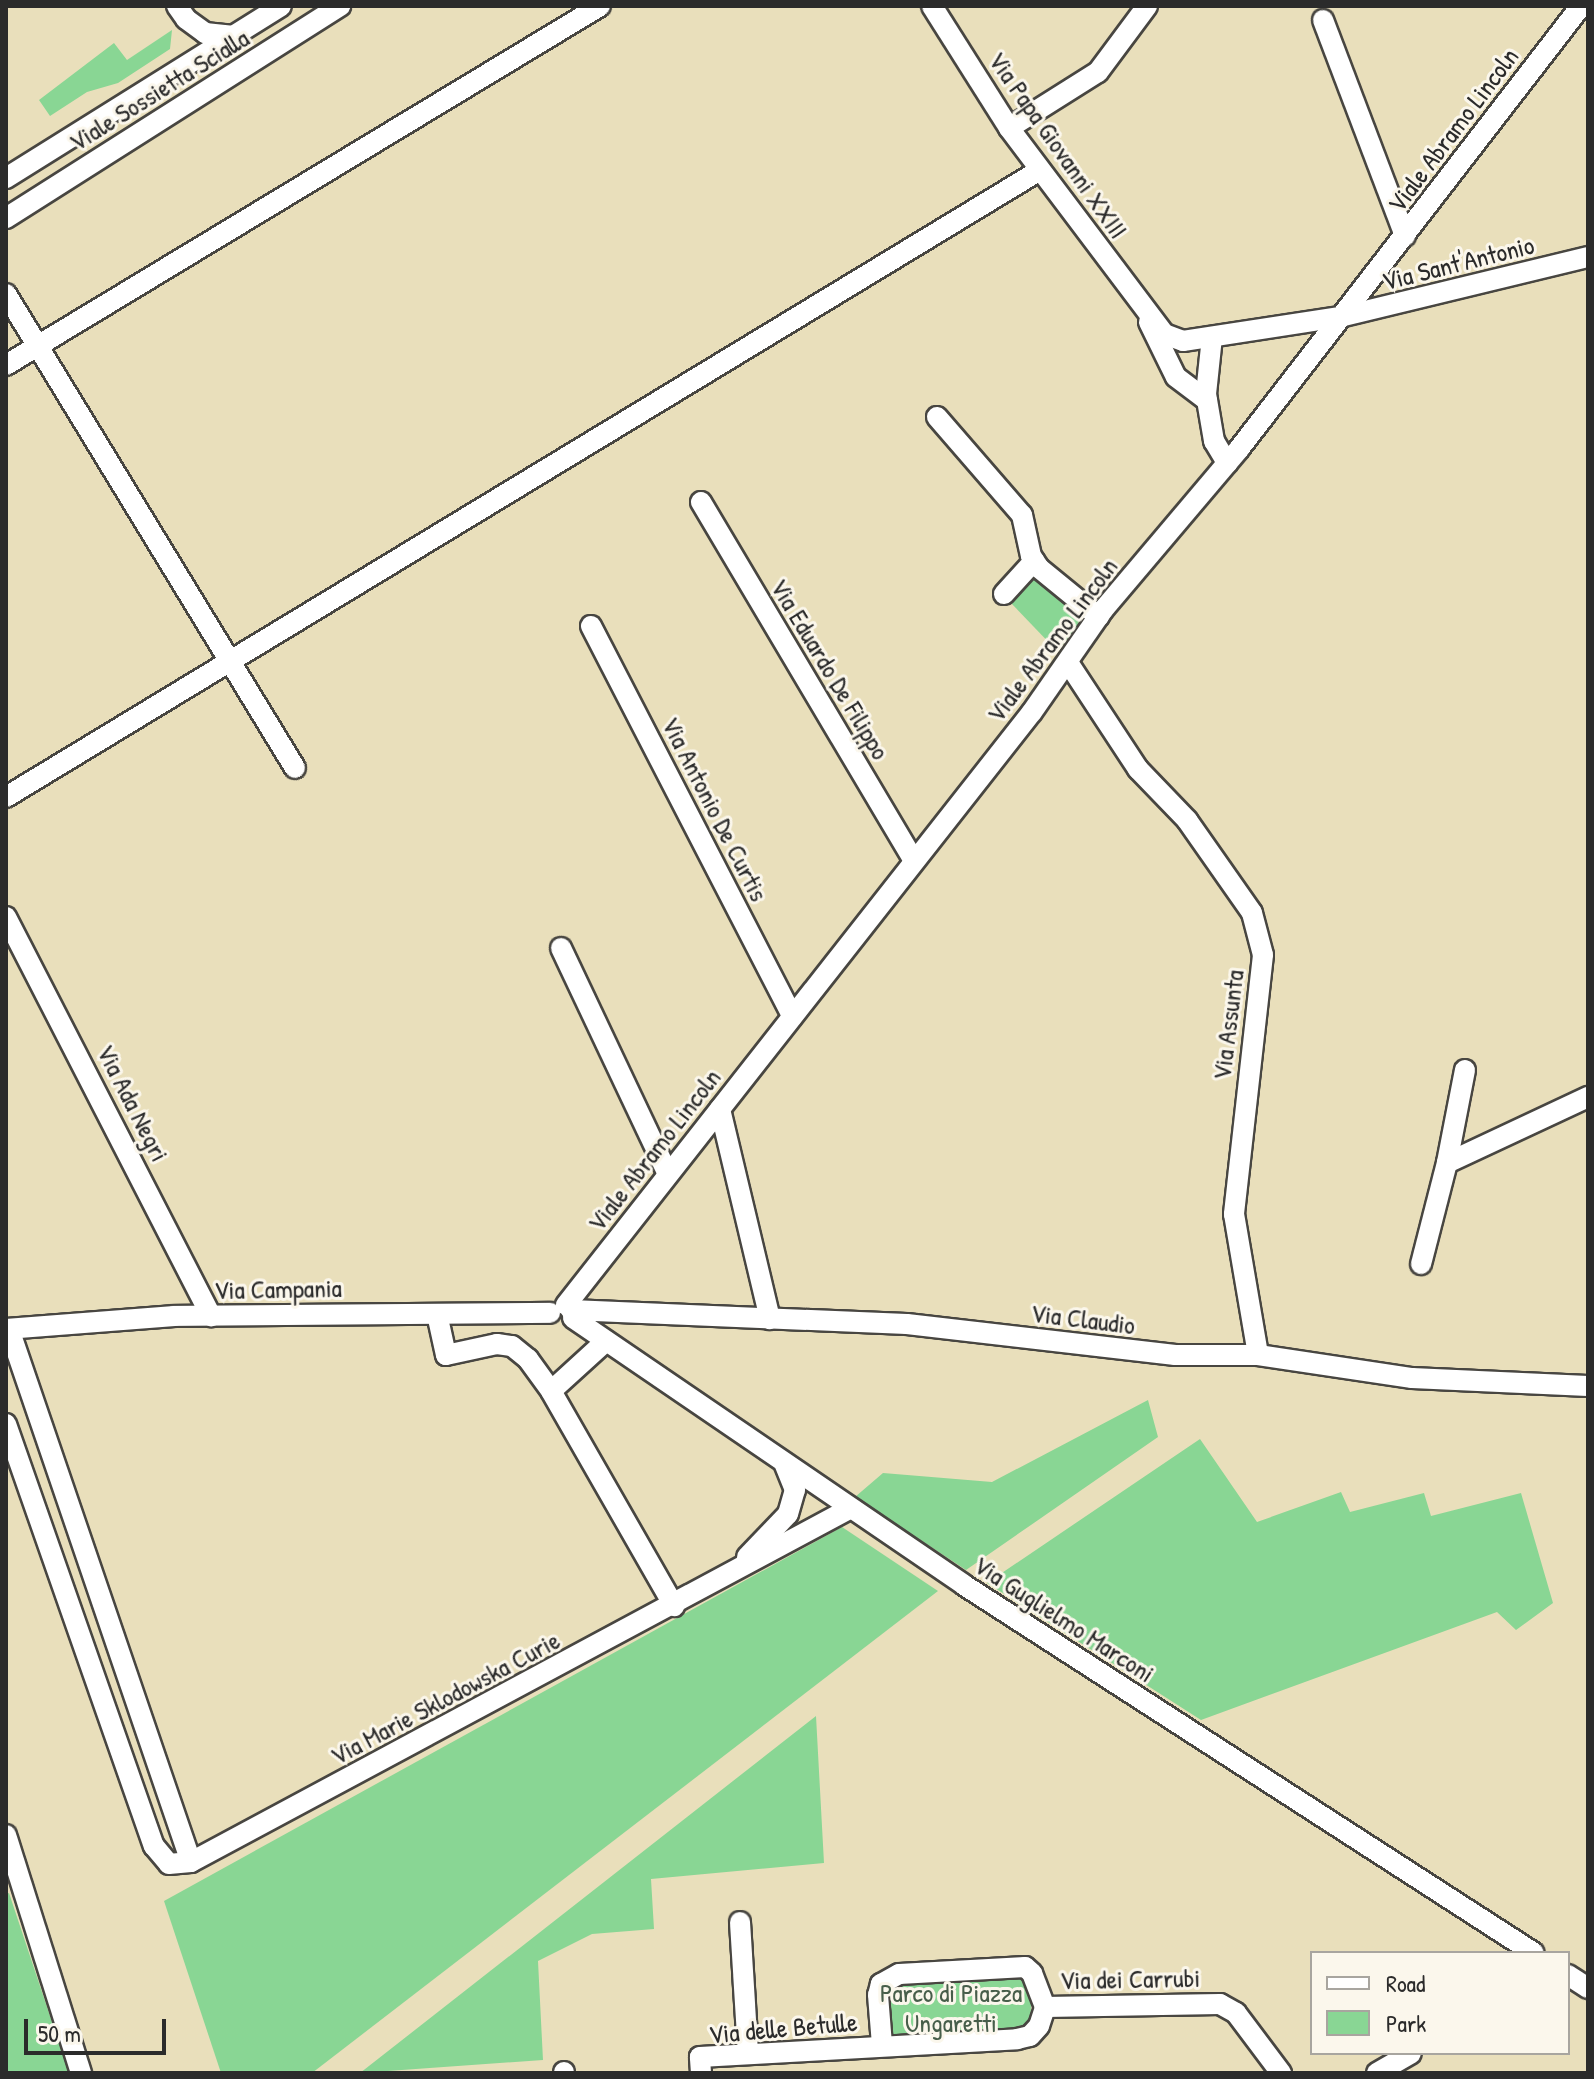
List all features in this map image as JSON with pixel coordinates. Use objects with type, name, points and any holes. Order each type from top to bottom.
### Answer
[{"type":"street","name":"Viale Sossietta Scialla","points":[[6,178],[281,6]]},
{"type":"street","name":"Viale Sossietta Scialla","points":[[12,214],[340,6]]},
{"type":"street","points":[[6,365],[600,6]]},
{"type":"street","name":"Via Papa Giovanni XXIII","points":[[932,6],[1009,128],[1144,311],[1164,334],[1183,341],[1212,337]]},
{"type":"street","points":[[1009,128],[1098,72],[1147,6]]},
{"type":"street","name":"Viale Abramo Lincoln","points":[[565,1312],[668,1174],[1069,664],[1099,617],[1227,463],[1581,6]]},
{"type":"street","points":[[182,12],[205,33],[234,36]]},
{"type":"street","points":[[180,69],[190,44],[182,12]]},
{"type":"street","points":[[1323,20],[1405,236]]},
{"type":"street","points":[[6,797],[1040,170]]},
{"type":"street","points":[[6,238],[12,214]]},
{"type":"street","name":"Via Sant'Antonio","points":[[1212,337],[1340,317],[1440,296],[1588,257]]},
{"type":"street","points":[[6,294],[295,768]]},
{"type":"street","name":"Via Papa Giovanni XXIII","points":[[1144,311],[1164,359],[1176,377],[1207,400]]},
{"type":"street","points":[[1212,337],[1207,400],[1214,441],[1227,463]]},
{"type":"street","points":[[937,417],[1022,515],[1034,561],[1099,617]]},
{"type":"street","name":"Via Eduardo De Filippo","points":[[701,502],[914,861]]},
{"type":"street","points":[[1004,594],[1034,561]]},
{"type":"street","name":"Via Antonio De Curtis","points":[[591,626],[792,1016]]},
{"type":"street","name":"Via Assunta","points":[[1069,664],[1138,769],[1187,820],[1252,913],[1263,955],[1234,1214],[1258,1355]]},
{"type":"street","name":"Via Ada Negri","points":[[6,917],[211,1316]]},
{"type":"street","points":[[561,948],[668,1174]]},
{"type":"street","points":[[1421,1264],[1447,1163],[1465,1070]]},
{"type":"street","points":[[1447,1163],[1588,1097]]},
{"type":"street","points":[[720,1109],[770,1319]]},
{"type":"street","name":"Via Claudio","points":[[565,1312],[907,1324],[1175,1355],[1258,1355],[1412,1378],[1588,1386]]},
{"type":"street","name":"Via Campania","points":[[7,1329],[211,1316],[565,1312]]},
{"type":"street","name":"Via Guglielmo Marconi","points":[[565,1312],[849,1509],[1531,1951]]},
{"type":"street","points":[[437,1314],[446,1355],[497,1344],[512,1346],[528,1359],[551,1391],[674,1606]]},
{"type":"street","points":[[6,1424],[154,1846],[169,1864],[191,1862],[7,1329]]},
{"type":"street","points":[[551,1391],[606,1341]]},
{"type":"street","name":"Via Marie Sklodowska Curie","points":[[722,1580],[788,1514],[795,1490],[785,1465]]},
{"type":"street","name":"Via Marie Sklodowska Curie","points":[[191,1862],[674,1606],[849,1509]]},
{"type":"street","points":[[6,1835],[81,2073]]},
{"type":"street","points":[[740,1922],[748,2054]]},
{"type":"street","points":[[882,2045],[878,1995],[881,1984],[899,1974],[1025,1967],[1037,1982],[1045,2007]]},
{"type":"street","points":[[1570,1976],[1588,1988]]},
{"type":"street","name":"Via dei Carrubi","points":[[1045,2007],[1220,2004],[1236,2013],[1281,2073]]},
{"type":"street","name":"Via delle Betulle","points":[[701,2073],[700,2057],[1030,2036],[1039,2026],[1045,2007]]},
{"type":"street","points":[[1377,2073],[1408,2055]]},
{"type":"green space","points":[[172,30],[170,49],[118,83],[87,92],[50,116],[39,100],[114,43],[127,60]]},
{"type":"green space","points":[[1035,577],[1079,618],[1078,626],[1057,651],[1010,602]]},
{"type":"green space","points":[[1148,1400],[1158,1437],[966,1570],[855,1497],[883,1473],[992,1482]]},
{"type":"green space","points":[[1200,1439],[1257,1522],[1341,1492],[1350,1512],[1424,1493],[1431,1516],[1521,1493],[1553,1603],[1516,1630],[1497,1612],[1201,1720],[987,1583]]},
{"type":"green space","points":[[842,1527],[938,1591],[312,2073],[221,2073],[164,1901]]},
{"type":"green space","points":[[816,1716],[824,1863],[651,1879],[654,1929],[592,1934],[538,1961],[543,2060],[360,2073]]},
{"type":"green space","points":[[9,1893],[69,2073],[6,2073],[6,1894]]},
{"type":"green space","name":"Parco di Piazza Ungaretti","points":[[1032,1973],[1030,2036],[877,2046],[888,1977]]}]
